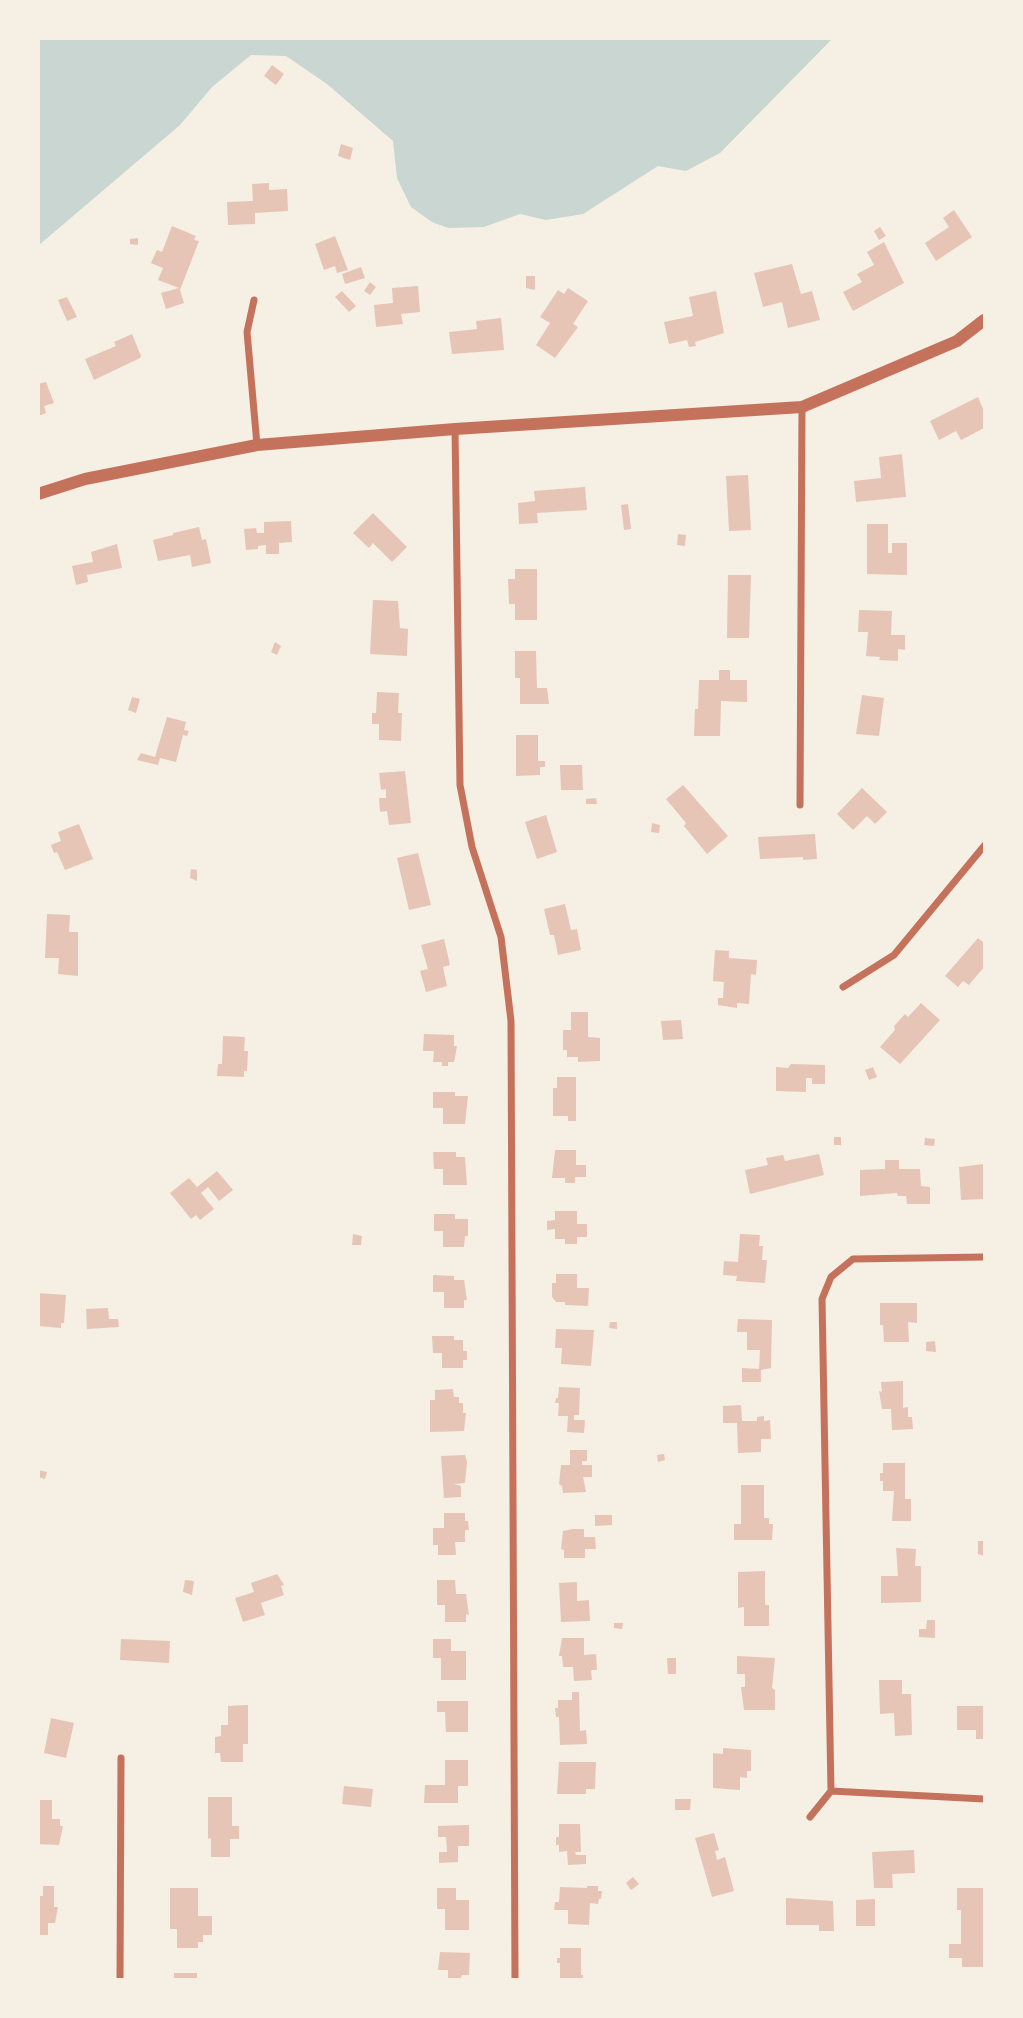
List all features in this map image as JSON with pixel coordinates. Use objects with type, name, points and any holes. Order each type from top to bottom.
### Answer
[{"type":"street","points":[[254,300],[247,332],[257,445]]},
{"type":"street","points":[[38,494],[85,479],[257,445],[456,429],[802,407],[957,341],[985,320]]},
{"type":"street","points":[[800,805],[802,407]]},
{"type":"street","points":[[456,429],[460,785],[472,847],[501,937],[510,1021],[515,1979]]},
{"type":"street","points":[[843,987],[894,955],[985,846]]},
{"type":"street","points":[[810,1816],[831,1791],[821,1299],[831,1277],[853,1259],[985,1257]]},
{"type":"street","points":[[120,1979],[121,1758]]},
{"type":"street","points":[[831,1791],[985,1799]]},
{"type":"shaded area","points":[[39,38],[832,39],[720,153],[686,171],[658,166],[583,214],[546,220],[520,214],[484,227],[448,228],[432,222],[411,207],[397,178],[393,141],[327,84],[286,56],[251,55],[212,87],[180,125],[39,245]]},
{"type":"building","points":[[272,65],[284,74],[276,85],[264,76]]},
{"type":"building","points":[[341,144],[353,148],[350,160],[338,156]]},
{"type":"building","points":[[269,183],[269,190],[287,189],[288,211],[255,213],[255,224],[228,225],[227,202],[253,201],[252,184]]},
{"type":"building","points":[[954,210],[972,237],[936,261],[925,243],[949,227],[943,218]]},
{"type":"building","points":[[172,226],[196,236],[194,240],[199,241],[180,290],[184,303],[166,309],[161,293],[179,288],[158,280],[163,268],[151,263],[157,250],[162,252]]},
{"type":"building","points":[[880,227],[886,236],[879,240],[874,231]]},
{"type":"building","points":[[335,236],[348,270],[337,273],[335,266],[324,270],[315,244]]},
{"type":"building","points":[[138,238],[138,245],[130,244],[130,239]]},
{"type":"building","points":[[884,242],[904,283],[853,311],[843,292],[862,282],[857,274],[874,265],[867,252]]},
{"type":"building","points":[[792,264],[801,294],[812,291],[820,320],[788,328],[782,302],[763,307],[754,273]]},
{"type":"building","points":[[361,267],[365,278],[345,284],[342,274]]},
{"type":"building","points":[[526,276],[535,276],[535,290],[526,288]]},
{"type":"building","points":[[370,282],[376,287],[370,295],[364,291]]},
{"type":"building","points":[[418,286],[420,312],[401,314],[403,324],[376,327],[374,305],[393,303],[392,288]]},
{"type":"building","points":[[568,288],[588,301],[573,324],[578,327],[555,358],[536,345],[550,323],[540,317],[558,290],[564,294]]},
{"type":"building","points":[[342,291],[356,306],[349,312],[335,297]]},
{"type":"building","points":[[716,291],[724,333],[695,342],[696,346],[689,347],[687,340],[669,344],[664,322],[693,316],[689,297]]},
{"type":"building","points":[[67,297],[77,317],[67,321],[58,300]]},
{"type":"building","points":[[501,318],[504,350],[452,354],[449,332],[477,329],[476,321]]},
{"type":"building","points":[[132,334],[140,358],[94,380],[85,359],[116,346],[114,342]]},
{"type":"building","points":[[46,382],[54,403],[44,406],[46,413],[38,416],[38,384]]},
{"type":"building","points":[[978,397],[984,411],[984,428],[961,440],[956,431],[939,440],[930,421]]},
{"type":"building","points":[[902,454],[906,497],[856,502],[854,481],[881,478],[879,457]]},
{"type":"building","points":[[748,475],[751,530],[729,531],[726,476]]},
{"type":"building","points":[[585,487],[587,510],[537,513],[538,523],[519,524],[518,503],[535,501],[534,491]]},
{"type":"building","points":[[628,504],[631,529],[624,530],[621,505]]},
{"type":"building","points":[[373,513],[407,547],[392,562],[373,543],[369,548],[353,533]]},
{"type":"building","points":[[291,521],[292,542],[279,543],[279,554],[266,554],[266,545],[246,550],[244,529],[256,528],[257,533],[264,533],[264,522]]},
{"type":"building","points":[[867,524],[888,524],[888,553],[892,553],[892,543],[907,543],[907,575],[867,574]]},
{"type":"building","points":[[199,527],[202,540],[206,539],[211,563],[192,567],[190,555],[158,561],[153,540]]},
{"type":"building","points":[[678,534],[686,535],[685,546],[677,545]]},
{"type":"building","points":[[117,544],[122,568],[87,575],[88,582],[76,585],[72,566],[93,562],[91,552]]},
{"type":"building","points":[[515,569],[537,569],[537,620],[515,620],[515,604],[509,604],[508,579],[515,579]]},
{"type":"building","points":[[728,575],[751,575],[749,638],[727,638]]},
{"type":"building","points":[[373,600],[398,601],[400,628],[408,629],[407,656],[370,654]]},
{"type":"building","points":[[859,610],[892,611],[891,635],[905,635],[905,650],[898,649],[898,661],[866,656],[868,632],[858,632]]},
{"type":"building","points":[[275,642],[281,646],[277,655],[271,652]]},
{"type":"building","points":[[515,651],[536,651],[537,688],[547,688],[549,704],[520,704],[520,678],[515,678]]},
{"type":"building","points":[[719,670],[730,670],[730,680],[747,680],[747,702],[721,701],[720,736],[694,736],[699,680],[719,680]]},
{"type":"building","points":[[377,692],[399,693],[398,713],[402,713],[401,741],[379,740],[379,724],[372,724],[372,713],[376,713]]},
{"type":"building","points":[[862,695],[884,698],[879,736],[856,734]]},
{"type":"building","points":[[132,697],[140,699],[136,713],[128,710]]},
{"type":"building","points":[[167,717],[186,722],[184,730],[189,731],[187,736],[183,735],[176,762],[160,758],[158,765],[137,760],[141,753],[155,757]]},
{"type":"building","points":[[516,735],[538,735],[538,761],[545,761],[545,767],[540,767],[540,775],[516,776]]},
{"type":"building","points":[[560,765],[582,765],[583,790],[561,790]]},
{"type":"building","points":[[405,771],[411,823],[389,825],[387,811],[380,812],[379,798],[386,798],[386,789],[381,790],[379,773]]},
{"type":"building","points":[[683,785],[728,836],[707,854],[666,799]]},
{"type":"building","points":[[862,788],[887,812],[875,824],[867,816],[853,830],[837,814]]},
{"type":"building","points":[[596,798],[597,804],[586,804],[586,799]]},
{"type":"building","points":[[546,815],[557,852],[537,859],[525,822]]},
{"type":"building","points":[[652,823],[660,825],[659,833],[651,832]]},
{"type":"building","points":[[79,824],[93,859],[65,870],[51,845],[61,841],[58,832]]},
{"type":"building","points":[[815,834],[817,859],[760,859],[758,837]]},
{"type":"building","points":[[418,853],[431,905],[409,910],[397,858]]},
{"type":"building","points":[[191,869],[197,870],[197,881],[190,878]]},
{"type":"building","points":[[565,904],[571,930],[577,929],[581,950],[558,955],[544,909]]},
{"type":"building","points":[[47,914],[70,915],[69,932],[78,932],[78,976],[58,974],[59,958],[45,958]]},
{"type":"building","points":[[978,938],[984,943],[984,967],[969,985],[963,981],[958,987],[945,976]]},
{"type":"building","points":[[444,939],[450,965],[443,967],[447,986],[426,992],[420,971],[428,969],[421,945]]},
{"type":"building","points":[[715,950],[729,951],[729,958],[757,960],[756,975],[751,974],[749,1004],[737,1003],[737,1008],[718,1005],[718,998],[723,998],[724,982],[713,981]]},
{"type":"building","points":[[921,1003],[940,1020],[900,1064],[880,1047],[905,1014],[908,1017]]},
{"type":"building","points":[[571,1012],[588,1012],[588,1037],[600,1038],[600,1061],[578,1062],[578,1057],[567,1057],[567,1050],[563,1050],[563,1030],[571,1030]]},
{"type":"building","points":[[681,1020],[683,1039],[663,1040],[661,1021]]},
{"type":"building","points":[[424,1034],[454,1035],[454,1046],[457,1046],[454,1062],[442,1066],[442,1062],[433,1062],[434,1051],[423,1051]]},
{"type":"building","points":[[223,1036],[245,1037],[244,1051],[248,1051],[244,1077],[217,1076],[218,1064],[222,1064]]},
{"type":"building","points":[[791,1064],[825,1065],[825,1084],[812,1084],[812,1078],[806,1078],[806,1092],[776,1091],[776,1067],[788,1068]]},
{"type":"building","points":[[873,1067],[877,1077],[869,1080],[865,1070]]},
{"type":"building","points":[[557,1077],[576,1077],[576,1121],[568,1121],[568,1116],[553,1116],[553,1088],[557,1088]]},
{"type":"building","points":[[433,1092],[455,1092],[455,1096],[468,1096],[465,1124],[443,1124],[443,1108],[433,1108]]},
{"type":"building","points":[[834,1137],[841,1137],[841,1145],[834,1145]]},
{"type":"building","points":[[925,1138],[935,1139],[934,1146],[924,1145]]},
{"type":"building","points":[[555,1150],[576,1150],[576,1165],[586,1165],[586,1177],[575,1177],[575,1183],[565,1183],[565,1178],[552,1178]]},
{"type":"building","points":[[433,1152],[456,1152],[456,1157],[465,1157],[467,1185],[443,1185],[443,1169],[434,1169]]},
{"type":"building","points":[[819,1154],[824,1175],[750,1194],[745,1170],[768,1165],[766,1158],[783,1155],[785,1161]]},
{"type":"building","points":[[885,1160],[899,1160],[899,1169],[920,1169],[921,1186],[930,1187],[930,1204],[907,1204],[906,1196],[898,1196],[897,1193],[860,1196],[860,1170],[885,1169]]},
{"type":"building","points":[[984,1164],[984,1199],[961,1200],[959,1167]]},
{"type":"building","points":[[217,1171],[233,1190],[219,1201],[208,1187],[201,1193],[214,1209],[200,1220],[196,1215],[191,1219],[170,1193],[189,1178],[197,1187]]},
{"type":"building","points":[[555,1211],[577,1211],[577,1224],[587,1224],[587,1237],[577,1237],[577,1244],[565,1244],[565,1239],[555,1239],[555,1229],[547,1230],[547,1221],[555,1220]]},
{"type":"building","points":[[434,1214],[455,1214],[455,1219],[468,1219],[468,1236],[465,1236],[464,1247],[443,1247],[443,1231],[434,1231]]},
{"type":"building","points":[[353,1234],[362,1236],[361,1245],[352,1245]]},
{"type":"building","points":[[740,1234],[760,1235],[759,1246],[763,1246],[762,1260],[767,1260],[765,1283],[736,1281],[737,1276],[723,1275],[724,1261],[738,1262]]},
{"type":"building","points":[[556,1274],[577,1274],[577,1288],[589,1288],[588,1306],[556,1302],[552,1297],[552,1283],[556,1283]]},
{"type":"building","points":[[433,1275],[454,1276],[454,1280],[464,1280],[467,1300],[464,1300],[464,1308],[444,1308],[444,1292],[433,1292]]},
{"type":"building","points":[[38,1293],[66,1295],[64,1323],[61,1323],[61,1328],[38,1326]]},
{"type":"building","points":[[880,1303],[917,1303],[917,1323],[908,1322],[909,1342],[884,1342],[883,1325],[880,1325]]},
{"type":"building","points":[[108,1308],[109,1319],[118,1319],[119,1327],[87,1329],[86,1309]]},
{"type":"building","points":[[738,1319],[772,1320],[771,1368],[761,1370],[761,1382],[742,1382],[742,1368],[759,1369],[760,1350],[747,1350],[747,1332],[737,1332]]},
{"type":"building","points":[[610,1322],[617,1322],[617,1329],[609,1328]]},
{"type":"building","points":[[556,1329],[594,1330],[591,1366],[561,1364],[562,1348],[555,1348]]},
{"type":"building","points":[[432,1336],[454,1336],[454,1340],[463,1340],[463,1351],[467,1351],[467,1360],[463,1360],[463,1368],[442,1368],[442,1353],[433,1353]]},
{"type":"building","points":[[935,1341],[936,1352],[926,1351],[926,1342]]},
{"type":"building","points":[[903,1381],[903,1408],[908,1407],[908,1417],[912,1417],[913,1429],[892,1430],[891,1409],[882,1409],[879,1391],[882,1392],[881,1382]]},
{"type":"building","points":[[559,1387],[580,1388],[579,1415],[574,1415],[574,1420],[585,1420],[584,1433],[567,1432],[568,1416],[558,1416],[559,1403],[555,1403]]},
{"type":"building","points":[[453,1389],[454,1397],[459,1397],[459,1403],[463,1403],[463,1413],[466,1413],[464,1431],[430,1432],[430,1400],[435,1400],[435,1390]]},
{"type":"building","points":[[741,1405],[742,1421],[757,1421],[757,1417],[764,1416],[764,1421],[770,1420],[771,1439],[761,1439],[761,1452],[738,1453],[737,1423],[723,1423],[723,1406]]},
{"type":"building","points":[[570,1450],[587,1450],[587,1461],[582,1461],[582,1465],[592,1465],[592,1477],[583,1477],[586,1492],[563,1493],[559,1484],[561,1465],[570,1465]]},
{"type":"building","points":[[664,1454],[665,1460],[658,1462],[657,1455]]},
{"type":"building","points":[[465,1455],[465,1483],[454,1484],[461,1486],[461,1497],[444,1498],[441,1456]]},
{"type":"building","points":[[883,1463],[905,1463],[905,1499],[911,1499],[911,1521],[892,1521],[894,1491],[883,1491],[880,1473],[883,1473]]},
{"type":"building","points":[[38,1470],[47,1472],[45,1479],[38,1477]]},
{"type":"building","points":[[741,1485],[764,1485],[764,1518],[769,1518],[769,1524],[773,1524],[772,1540],[734,1540],[734,1524],[741,1524]]},
{"type":"building","points":[[444,1513],[465,1513],[465,1521],[468,1521],[469,1530],[465,1530],[465,1542],[455,1542],[456,1555],[438,1555],[438,1545],[433,1545],[433,1528],[444,1528]]},
{"type":"building","points":[[595,1515],[612,1515],[612,1525],[595,1526]]},
{"type":"building","points":[[584,1529],[584,1537],[595,1537],[596,1549],[585,1549],[585,1558],[564,1558],[564,1550],[561,1549],[563,1531]]},
{"type":"building","points":[[978,1541],[984,1541],[984,1556],[978,1554]]},
{"type":"building","points":[[896,1548],[916,1549],[915,1566],[921,1566],[921,1602],[881,1603],[881,1576],[898,1576]]},
{"type":"building","points":[[765,1571],[765,1605],[769,1605],[769,1626],[744,1626],[744,1607],[738,1608],[738,1572]]},
{"type":"building","points":[[277,1574],[284,1585],[281,1586],[284,1595],[261,1603],[265,1615],[243,1622],[235,1598],[254,1592],[251,1583]]},
{"type":"building","points":[[185,1580],[194,1581],[192,1595],[183,1592]]},
{"type":"building","points":[[437,1580],[455,1580],[456,1594],[466,1594],[469,1615],[466,1614],[466,1622],[445,1622],[445,1605],[437,1605]]},
{"type":"building","points":[[577,1582],[577,1601],[589,1600],[590,1621],[561,1622],[559,1583]]},
{"type":"building","points":[[927,1620],[935,1620],[935,1638],[919,1637],[919,1629],[926,1629]]},
{"type":"building","points":[[614,1623],[623,1623],[622,1629],[614,1628]]},
{"type":"building","points":[[562,1638],[584,1638],[584,1655],[596,1654],[597,1670],[591,1670],[592,1680],[574,1681],[573,1667],[563,1667],[562,1656],[559,1656]]},
{"type":"building","points":[[121,1639],[170,1641],[169,1663],[120,1660]]},
{"type":"building","points":[[433,1639],[451,1639],[451,1651],[466,1651],[466,1680],[441,1680],[441,1658],[433,1658]]},
{"type":"building","points":[[737,1656],[775,1658],[772,1688],[775,1690],[775,1710],[744,1710],[741,1687],[745,1687],[745,1674],[737,1674]]},
{"type":"building","points":[[667,1658],[676,1658],[676,1674],[668,1674]]},
{"type":"building","points":[[879,1680],[902,1680],[902,1694],[911,1694],[912,1735],[895,1736],[894,1713],[880,1714]]},
{"type":"building","points":[[572,1692],[579,1692],[580,1731],[586,1730],[587,1744],[560,1745],[559,1717],[556,1717],[555,1708],[558,1708],[558,1700],[572,1700]]},
{"type":"building","points":[[437,1701],[468,1701],[468,1732],[446,1732],[445,1712],[437,1712]]},
{"type":"building","points":[[248,1705],[248,1744],[243,1744],[243,1762],[221,1762],[220,1753],[215,1753],[215,1737],[221,1736],[221,1725],[228,1725],[228,1706]]},
{"type":"building","points":[[957,1706],[984,1706],[984,1739],[976,1739],[976,1730],[957,1730]]},
{"type":"building","points":[[51,1718],[74,1723],[66,1758],[44,1753]]},
{"type":"building","points":[[723,1748],[751,1750],[751,1771],[747,1771],[747,1778],[740,1777],[740,1790],[713,1788],[713,1753],[723,1754]]},
{"type":"building","points":[[445,1760],[468,1760],[468,1786],[458,1786],[458,1803],[424,1803],[425,1785],[445,1785]]},
{"type":"building","points":[[559,1762],[596,1762],[595,1789],[586,1789],[586,1794],[557,1794]]},
{"type":"building","points":[[344,1786],[373,1789],[371,1807],[342,1804]]},
{"type":"building","points":[[208,1797],[232,1797],[232,1826],[239,1826],[239,1839],[230,1839],[230,1857],[211,1857]]},
{"type":"building","points":[[675,1799],[691,1799],[690,1810],[675,1810]]},
{"type":"building","points":[[38,1800],[52,1800],[52,1819],[60,1819],[60,1826],[63,1826],[59,1845],[38,1844]]},
{"type":"building","points":[[559,1824],[580,1824],[581,1852],[575,1852],[576,1855],[586,1855],[586,1864],[568,1865],[567,1851],[559,1852],[556,1837],[559,1837]]},
{"type":"building","points":[[469,1825],[469,1846],[458,1846],[458,1862],[439,1863],[439,1852],[447,1852],[446,1837],[438,1837],[438,1826]]},
{"type":"building","points":[[714,1833],[719,1850],[715,1851],[717,1860],[725,1857],[734,1891],[712,1897],[695,1838]]},
{"type":"building","points":[[914,1850],[915,1873],[892,1874],[893,1888],[874,1888],[872,1852]]},
{"type":"building","points":[[633,1877],[639,1884],[631,1890],[626,1883]]},
{"type":"building","points":[[43,1886],[54,1886],[54,1907],[58,1907],[55,1923],[48,1923],[48,1935],[38,1935],[38,1896],[43,1896]]},
{"type":"building","points":[[598,1886],[598,1891],[602,1891],[598,1904],[590,1903],[589,1925],[568,1924],[568,1910],[554,1910],[555,1902],[559,1902],[560,1887]]},
{"type":"building","points":[[170,1888],[198,1888],[198,1916],[212,1916],[212,1935],[203,1935],[203,1942],[198,1942],[198,1948],[177,1948],[177,1929],[170,1929]]},
{"type":"building","points":[[437,1888],[456,1888],[456,1900],[469,1900],[469,1930],[445,1930],[445,1909],[437,1909]]},
{"type":"building","points":[[957,1888],[983,1888],[984,1967],[962,1967],[962,1958],[949,1958],[949,1944],[961,1944],[961,1910],[957,1910]]},
{"type":"building","points":[[786,1898],[833,1901],[834,1931],[819,1931],[819,1925],[786,1925]]},
{"type":"building","points":[[875,1899],[875,1926],[856,1926],[856,1900]]},
{"type":"building","points":[[560,1948],[581,1948],[583,1980],[560,1980],[560,1963],[557,1963],[557,1958],[560,1958]]},
{"type":"building","points":[[440,1952],[470,1953],[469,1975],[462,1975],[460,1980],[448,1980],[448,1970],[438,1970]]},
{"type":"building","points":[[174,1973],[197,1973],[197,1980],[174,1980]]}]
